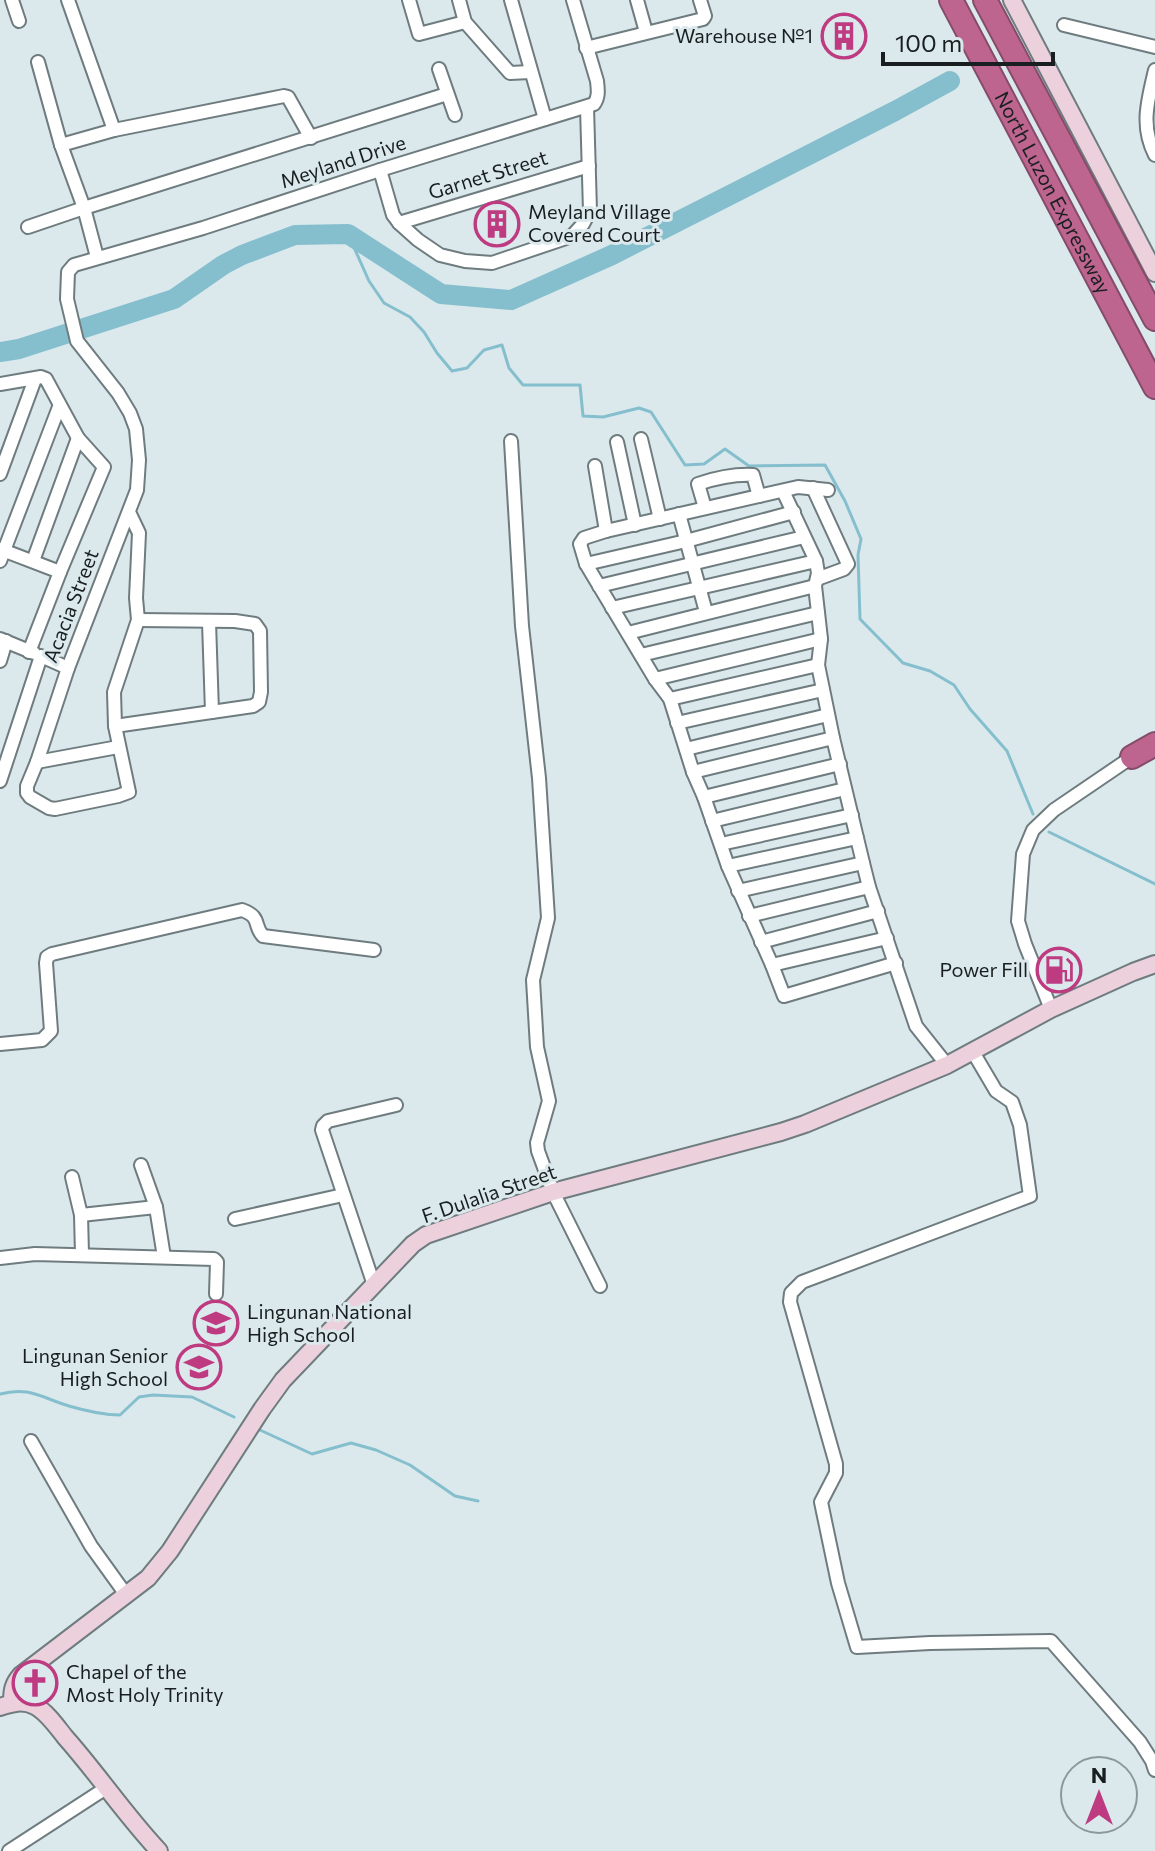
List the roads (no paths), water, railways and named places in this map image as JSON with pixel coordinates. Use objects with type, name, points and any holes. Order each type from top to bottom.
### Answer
[{"type":"highway","name":"North Luzon Expressway","points":[[951,0],[1155,387]]},
{"type":"highway","name":"North Luzon Expressway","points":[[985,0],[1155,319]]},
{"type":"highway","points":[[1132,757],[1155,746]]},
{"type":"street","points":[[12,0],[19,21]]},
{"type":"street","points":[[68,0],[114,130]]},
{"type":"street","points":[[409,0],[419,34],[465,22]]},
{"type":"street","points":[[459,0],[465,22],[510,73],[530,72]]},
{"type":"street","points":[[511,0],[545,119]]},
{"type":"street","points":[[380,170],[393,215],[418,240],[440,255],[492,263],[572,236],[590,211],[587,107],[597,100],[598,90],[573,0]]},
{"type":"street","points":[[637,0],[646,32]]},
{"type":"street","points":[[586,48],[703,19],[705,16],[700,0]]},
{"type":"street","points":[[1012,0],[1155,273]]},
{"type":"street","points":[[1064,25],[1155,47]]},
{"type":"street","points":[[38,62],[97,257]]},
{"type":"street","points":[[439,69],[455,115]]},
{"type":"street","points":[[1155,70],[1145,114],[1148,142],[1155,155]]},
{"type":"street","points":[[28,227],[447,94]]},
{"type":"street","points":[[61,145],[114,130],[284,96],[288,97],[311,138]]},
{"type":"street","name":"Meyland Drive","points":[[77,341],[67,299],[68,272],[74,265],[203,228],[587,107]]},
{"type":"street","name":"Garnet Street","points":[[399,223],[589,166]]},
{"type":"street","name":"Acacia Street","points":[[77,341],[130,413],[136,429],[139,460],[137,490],[68,668],[27,793],[55,809],[129,792],[118,747]]},
{"type":"street","points":[[0,384],[41,377],[46,379],[78,438],[103,464],[104,469],[60,572],[0,781]]},
{"type":"street","points":[[0,474],[35,379]]},
{"type":"street","points":[[59,407],[1,553],[60,572]]},
{"type":"street","points":[[33,561],[78,438]]},
{"type":"street","points":[[641,439],[660,519]]},
{"type":"street","points":[[511,441],[522,626],[539,778],[548,918],[533,980],[537,1047],[549,1101],[537,1143],[553,1192],[600,1286]]},
{"type":"street","points":[[617,442],[635,525]]},
{"type":"street","points":[[595,466],[606,531]]},
{"type":"street","points":[[705,508],[698,484],[734,474],[753,475],[759,496]]},
{"type":"street","points":[[828,490],[798,487],[606,531],[584,538],[580,544],[586,564],[670,699],[728,866],[784,996],[896,963]]},
{"type":"street","points":[[628,633],[816,582],[844,569],[848,564],[813,488]]},
{"type":"street","points":[[783,491],[816,561],[821,639],[818,665],[869,887],[916,1026],[947,1065]]},
{"type":"street","points":[[37,762],[118,747],[115,687],[138,620],[139,533],[129,512]]},
{"type":"street","points":[[586,564],[794,512]]},
{"type":"street","points":[[679,514],[706,612]]},
{"type":"street","points":[[599,586],[804,537]]},
{"type":"street","points":[[612,608],[816,561]]},
{"type":"street","points":[[641,655],[818,613]]},
{"type":"street","points":[[115,726],[253,706],[259,702],[260,631],[255,624],[138,620]]},
{"type":"street","points":[[209,622],[212,712]]},
{"type":"street","points":[[655,679],[821,639]]},
{"type":"street","points":[[0,661],[3,640],[68,668]]},
{"type":"street","points":[[670,699],[818,665]]},
{"type":"street","points":[[677,723],[823,690]]},
{"type":"street","points":[[686,749],[828,715]]},
{"type":"street","points":[[693,772],[833,738]]},
{"type":"street","points":[[1051,1009],[1018,921],[1023,854],[1033,830],[1054,810],[1132,757]]},
{"type":"street","points":[[704,797],[840,764]]},
{"type":"street","points":[[712,821],[845,789]]},
{"type":"street","points":[[721,844],[852,815]]},
{"type":"street","points":[[728,866],[857,838]]},
{"type":"street","points":[[738,891],[863,863]]},
{"type":"street","points":[[749,916],[869,887]]},
{"type":"street","points":[[0,1044],[42,1040],[51,1031],[46,963],[47,957],[52,954],[242,910],[256,919],[263,936],[374,950]]},
{"type":"street","points":[[761,942],[878,911]]},
{"type":"street","points":[[772,965],[887,938]]},
{"type":"street","name":"F. Dulalia Street","points":[[6,1705],[21,1675],[148,1578],[170,1551],[283,1380],[413,1244],[426,1235],[553,1192],[781,1132],[947,1065],[1051,1009],[1155,964]]},
{"type":"street","points":[[973,1052],[996,1091],[1012,1102],[1020,1125],[1030,1196],[802,1282],[791,1293],[790,1302],[836,1464],[836,1473],[821,1502],[838,1583],[857,1647],[1051,1641],[1140,1742],[1155,1770]]},
{"type":"street","points":[[374,1285],[322,1130],[328,1121],[396,1105]]},
{"type":"street","points":[[141,1165],[156,1207],[164,1257]]},
{"type":"street","points":[[72,1177],[81,1215],[82,1254]]},
{"type":"street","points":[[235,1219],[343,1195]]},
{"type":"street","points":[[81,1215],[156,1207]]},
{"type":"street","points":[[0,1256],[82,1254],[214,1259],[217,1262],[216,1294]]},
{"type":"street","points":[[31,1441],[91,1546],[127,1596]]},
{"type":"street","points":[[6,1705],[23,1702],[40,1708],[80,1753],[152,1849]]},
{"type":"street","points":[[9,1851],[106,1788]]},
{"type":"waterway","points":[[0,352],[19,349],[174,299],[223,265],[295,235],[348,234],[441,294],[511,300],[612,255],[950,81]]},
{"type":"waterway","points":[[348,234],[369,281],[384,303],[410,317],[452,371],[467,368],[484,350],[502,345],[509,368],[523,385],[580,385],[583,416],[603,417],[639,408],[651,412],[685,465],[704,464],[725,449],[749,466],[825,465],[861,539],[858,555],[860,619],[903,663],[930,671],[954,685],[970,709],[1007,751],[1033,814]]},
{"type":"waterway","points":[[1049,832],[1155,884]]},
{"type":"waterway","points":[[0,1394],[27,1392],[82,1410],[120,1415],[139,1397],[192,1397],[234,1417]]},
{"type":"waterway","points":[[260,1430],[312,1454],[351,1443],[376,1450],[410,1465],[455,1496],[478,1501]]},
{"type":"place","name":"Warehouse №1","points":[[844,36]]},
{"type":"place","name":"Meyland Village Covered Court","points":[[497,224]]},
{"type":"place","name":"Power Fill","points":[[1059,970]]},
{"type":"place","name":"Lingunan National High School","points":[[216,1323]]},
{"type":"place","name":"Lingunan Senior High School","points":[[199,1367]]},
{"type":"place","name":"Chapel of the Most Holy Trinity","points":[[35,1683]]}]
